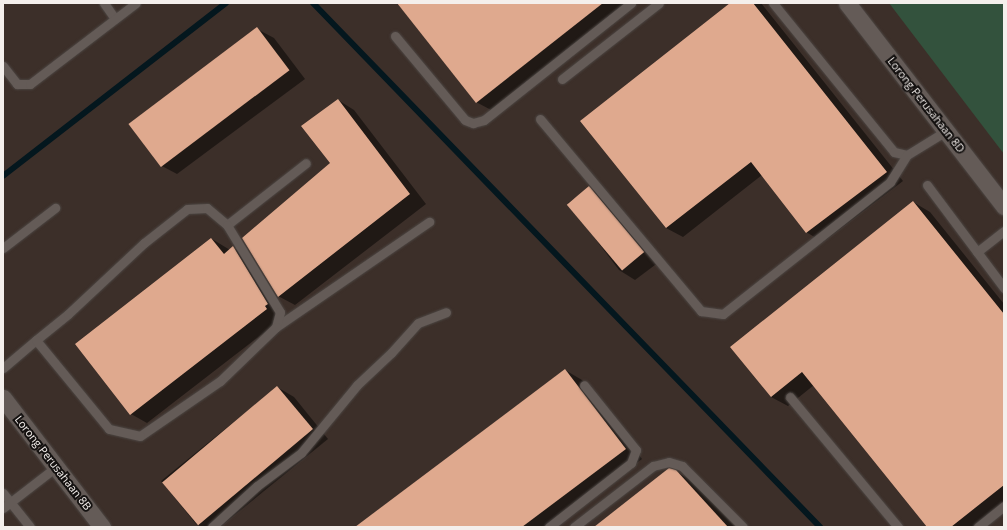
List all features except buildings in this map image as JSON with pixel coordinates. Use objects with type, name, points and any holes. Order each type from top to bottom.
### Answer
[{"type":"street","name":"Lorong Perusahaan 8D","points":[[847,3],[1004,206]]},
{"type":"street","name":"Lorong Perusahaan 8B","points":[[3,398],[102,527]]},
{"type":"lane","points":[[104,3],[115,18]]},
{"type":"lane","points":[[3,66],[17,84],[30,84],[136,3]]},
{"type":"lane","points":[[395,36],[466,120],[473,124],[484,120],[631,3]]},
{"type":"lane","points":[[562,78],[659,3]]},
{"type":"lane","points":[[773,3],[894,152],[906,155]]},
{"type":"lane","points":[[540,119],[701,311],[723,314],[890,182],[906,155],[946,131]]},
{"type":"lane","points":[[227,225],[306,163]]},
{"type":"lane","points":[[927,185],[1004,288]]},
{"type":"lane","points":[[3,248],[55,208]]},
{"type":"lane","points":[[3,368],[68,314],[144,243],[187,209],[207,208],[227,225],[280,312],[276,327]]},
{"type":"lane","points":[[36,340],[109,429],[140,436],[220,381],[276,327],[429,222]]},
{"type":"lane","points":[[977,252],[1004,231]]},
{"type":"lane","points":[[212,527],[257,486],[301,453],[357,385],[391,353],[418,323],[446,312]]},
{"type":"lane","points":[[550,527],[631,462],[636,450],[584,385]]},
{"type":"lane","points":[[790,397],[898,527]]},
{"type":"lane","points":[[574,527],[653,466],[669,462],[682,466],[743,527]]},
{"type":"lane","points":[[6,506],[56,467]]},
{"type":"lane","points":[[3,493],[6,506],[30,527]]},
{"type":"lane","points":[[978,527],[1004,506]]},
{"type":"shaded area","points":[[3,3],[893,3],[1004,139],[1004,527],[3,527]]},
{"type":"green space","points":[[889,3],[1004,3],[1004,154]]},
{"type":"waterway","points":[[3,176],[226,3]]},
{"type":"waterway","points":[[313,3],[820,527]]}]
